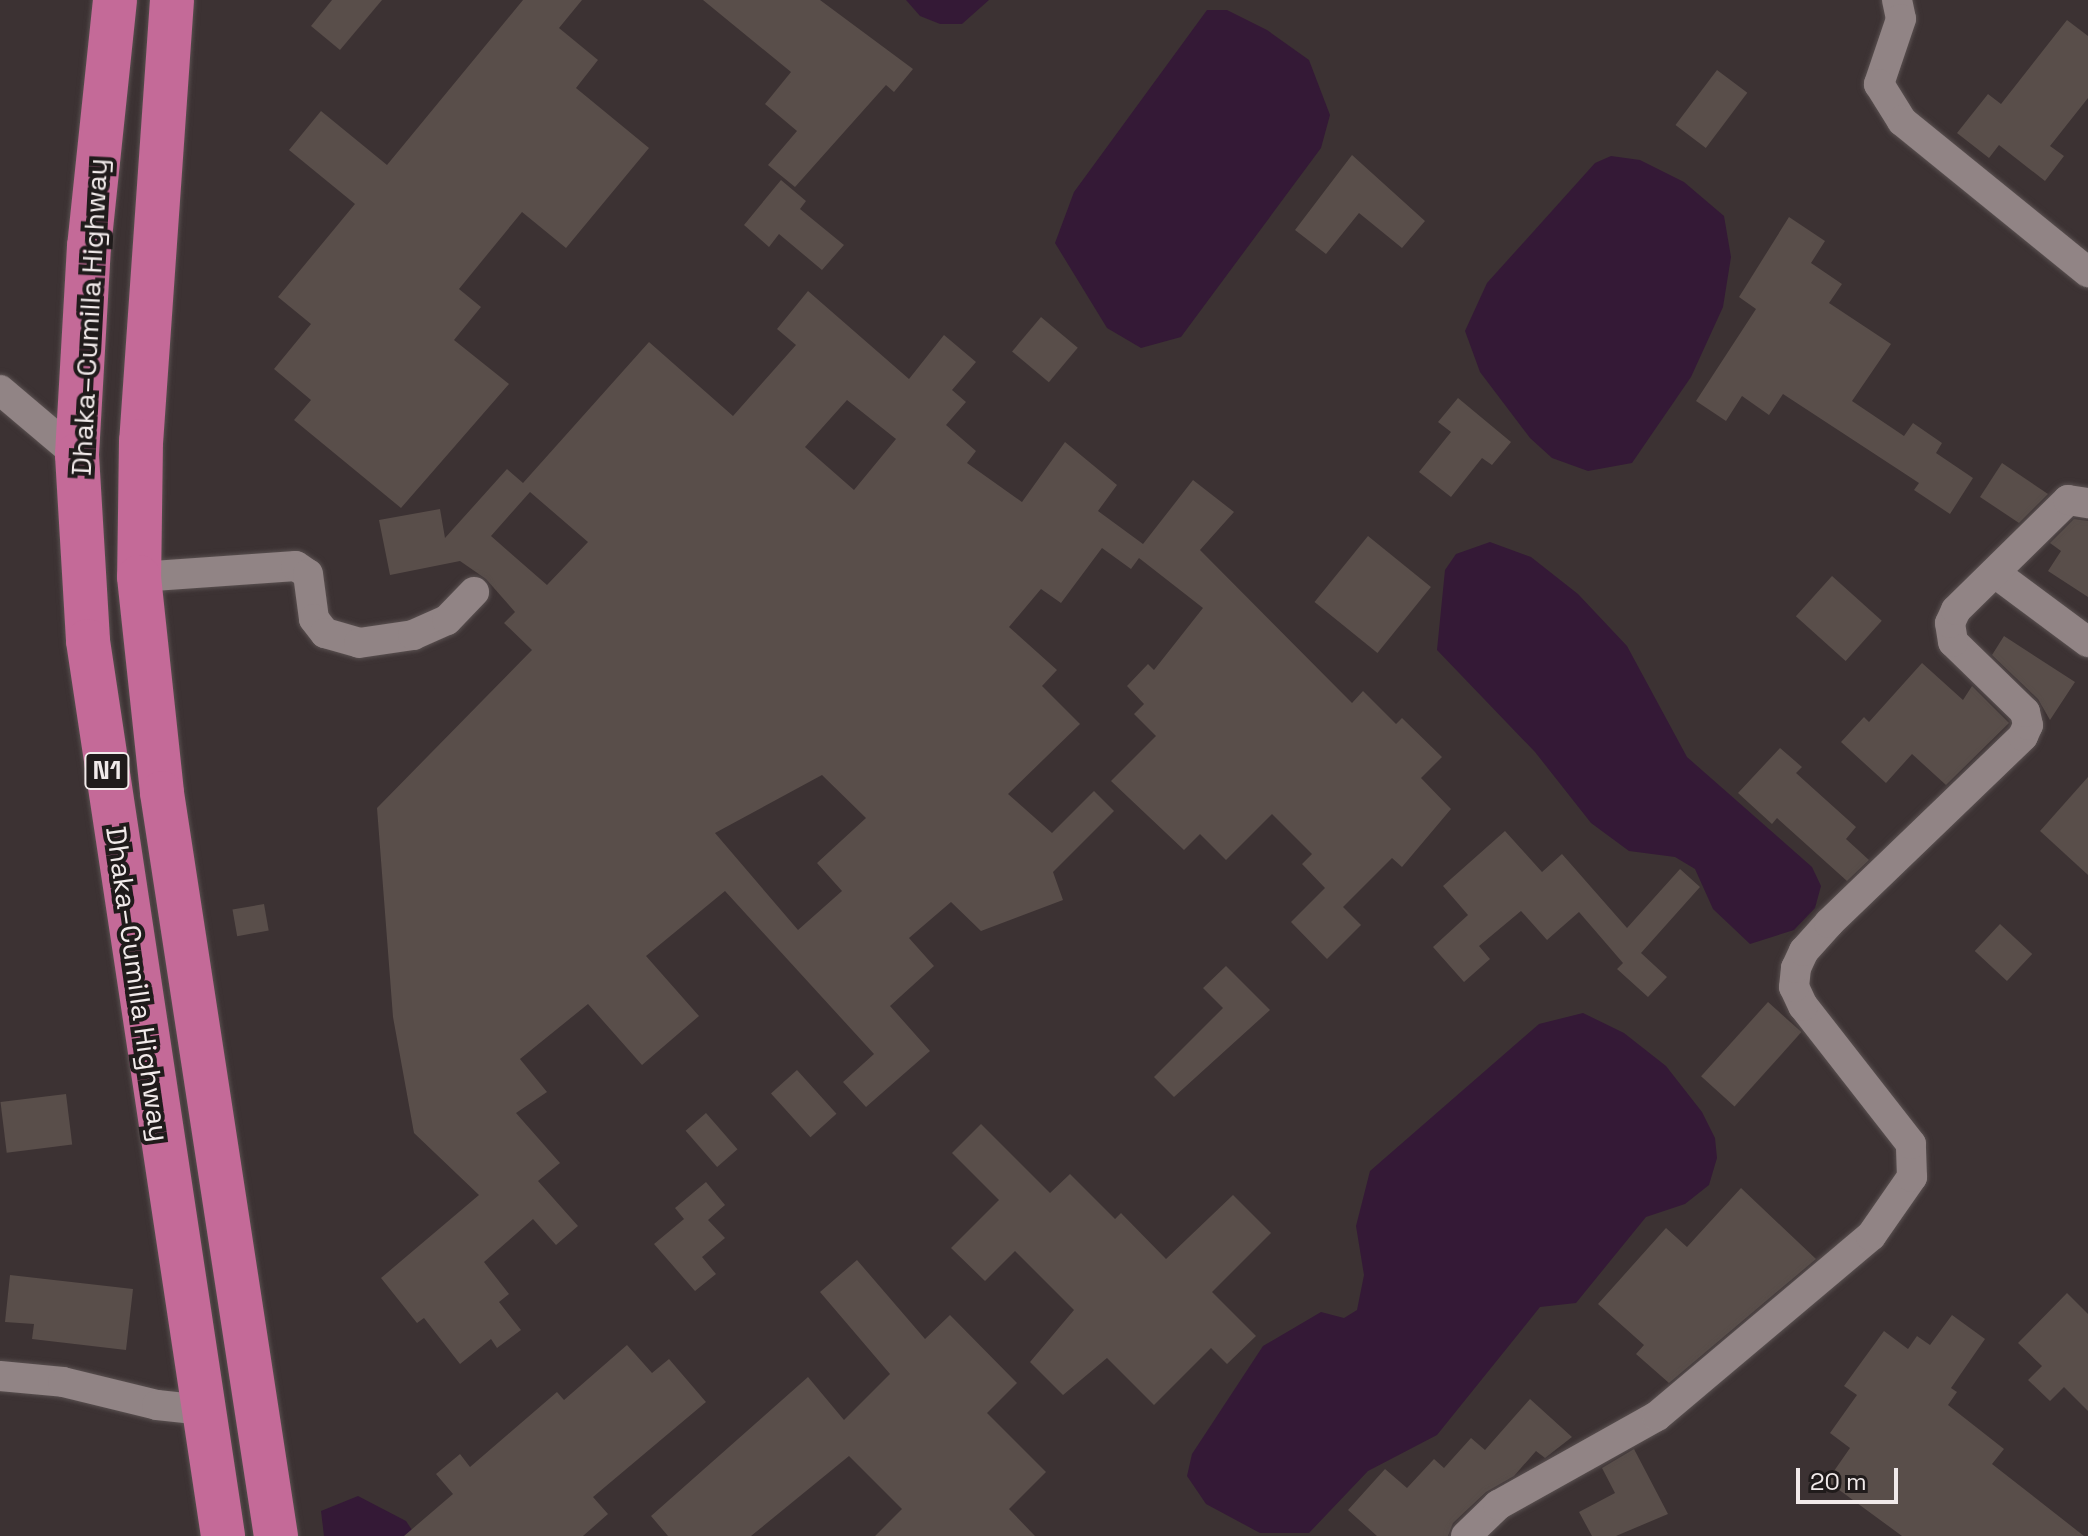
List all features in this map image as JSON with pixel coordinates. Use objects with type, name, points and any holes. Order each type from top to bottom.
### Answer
[{"type":"highway","name":"Dhaka–Cumilla Highway","points":[[115,0],[89,246],[77,455],[88,641],[223,1536]]},
{"type":"highway","name":"Dhaka–Cumilla Highway","points":[[172,0],[141,441],[139,577],[162,793],[276,1536]]},
{"type":"street","points":[[1897,0],[1901,19],[1879,84],[1902,121],[2088,272]]},
{"type":"street","points":[[0,390],[77,455]]},
{"type":"street","points":[[1466,1536],[1498,1505],[1657,1416],[1871,1236],[1912,1177],[1911,1144],[1803,1006],[1794,987],[1796,968],[1804,951],[1829,923],[2023,736],[2025,712],[1953,642],[1950,623],[1956,610],[2068,500],[2088,503]]},
{"type":"street","points":[[139,577],[296,566],[308,574],[314,619],[325,633],[359,643],[413,635],[447,620],[474,592]]},
{"type":"street","points":[[1995,573],[2088,642]]},
{"type":"street","points":[[0,1376],[63,1382],[157,1405],[204,1410]]},
{"type":"shaded area","points":[[906,0],[989,0],[962,24],[940,24],[920,16]]},
{"type":"shaded area","points":[[1207,10],[1227,10],[1267,30],[1309,60],[1330,115],[1321,148],[1181,337],[1141,348],[1107,328],[1055,243],[1074,192]]},
{"type":"shaded area","points":[[1611,156],[1640,160],[1684,182],[1724,216],[1731,257],[1723,307],[1691,377],[1632,463],[1588,471],[1552,458],[1530,438],[1480,372],[1465,331],[1487,283],[1595,163]]},
{"type":"shaded area","points":[[1490,542],[1531,557],[1578,594],[1627,646],[1687,757],[1812,867],[1821,886],[1815,908],[1794,930],[1750,944],[1713,909],[1695,869],[1675,857],[1629,851],[1591,823],[1535,752],[1437,650],[1445,570],[1456,554]]},
{"type":"shaded area","points":[[1583,1013],[1624,1033],[1666,1066],[1702,1112],[1715,1138],[1717,1158],[1709,1185],[1685,1204],[1646,1217],[1576,1303],[1540,1307],[1437,1435],[1368,1471],[1309,1533],[1260,1533],[1206,1504],[1187,1476],[1192,1454],[1263,1346],[1321,1312],[1344,1318],[1357,1310],[1364,1275],[1356,1226],[1370,1171],[1539,1024]]},
{"type":"shaded area","points":[[358,1496],[406,1521],[416,1536],[324,1536],[321,1511]]},
{"type":"building","points":[[332,0],[382,0],[340,50],[311,26]]},
{"type":"building","points":[[523,0],[582,0],[559,28],[598,60],[576,88],[649,148],[566,248],[522,212],[459,289],[481,307],[454,340],[509,384],[401,508],[294,420],[311,400],[274,369],[311,324],[278,297],[355,204],[289,150],[321,111],[387,165]]},
{"type":"building","points":[[703,0],[820,0],[913,69],[894,92],[886,85],[795,187],[768,165],[797,131],[765,104],[791,72]]},
{"type":"building","points":[[2067,20],[2088,36],[2088,98],[2050,146],[2064,156],[2045,181],[1999,145],[1989,158],[1957,133],[1988,94],[2001,104]]},
{"type":"building","points":[[1717,70],[1747,93],[1706,148],[1675,125]]},
{"type":"building","points":[[1352,155],[1425,221],[1402,248],[1359,213],[1326,254],[1295,230]]},
{"type":"building","points":[[781,180],[806,201],[800,209],[844,245],[822,270],[779,234],[769,247],[744,225]]},
{"type":"building","points":[[1789,217],[1825,241],[1811,263],[1842,284],[1829,303],[1891,344],[1852,401],[1904,436],[1913,423],[1942,443],[1936,453],[1973,478],[1950,514],[1914,490],[1919,483],[1783,394],[1769,415],[1742,396],[1726,421],[1696,401],[1756,309],[1739,297]]},
{"type":"building","points":[[808,291],[909,379],[944,335],[976,362],[952,390],[966,402],[946,425],[976,451],[967,463],[1022,502],[1065,442],[1117,485],[1098,511],[1143,544],[1193,480],[1234,512],[1200,550],[1352,703],[1363,691],[1396,724],[1402,718],[1442,757],[1421,778],[1451,809],[1402,867],[1392,858],[1343,907],[1361,925],[1327,959],[1291,922],[1325,888],[1302,864],[1312,854],[1272,814],[1226,860],[1200,834],[1184,850],[1111,781],[1156,736],[1134,714],[1144,704],[1127,686],[1148,664],[1154,670],[1203,608],[1139,558],[1131,569],[1102,548],[1061,603],[1041,589],[1009,627],[1057,670],[1042,686],[1080,724],[1008,794],[1052,833],[1094,791],[1114,811],[1053,872],[1063,900],[981,931],[951,902],[909,938],[934,966],[890,1006],[930,1051],[866,1107],[843,1082],[874,1054],[725,891],[646,956],[699,1016],[642,1065],[588,1004],[520,1059],[547,1092],[516,1113],[560,1163],[538,1181],[578,1226],[556,1245],[533,1219],[484,1262],[509,1294],[499,1302],[521,1330],[497,1348],[491,1339],[460,1364],[424,1318],[417,1323],[381,1278],[479,1195],[414,1133],[393,1017],[377,808],[532,650],[504,623],[515,612],[486,579],[460,561],[390,575],[379,520],[440,509],[445,538],[507,469],[523,483],[649,342],[733,416],[796,345],[777,329]],"holes":[[[847,400],[896,439],[854,490],[805,447]],[[530,492],[588,542],[547,585],[491,536]],[[822,775],[866,818],[817,863],[842,891],[798,930],[715,833]]]},
{"type":"building","points":[[1041,317],[1078,348],[1049,382],[1012,351]]},
{"type":"building","points":[[1458,398],[1511,442],[1492,465],[1482,458],[1451,497],[1419,472],[1451,432],[1438,422]]},
{"type":"building","points":[[2002,463],[2048,494],[2019,523],[1980,497]]},
{"type":"building","points":[[2074,519],[2088,521],[2088,597],[2048,571],[2061,551],[2050,543]]},
{"type":"building","points":[[1368,536],[1431,587],[1377,653],[1315,602]]},
{"type":"building","points":[[1832,576],[1882,621],[1846,661],[1796,616]]},
{"type":"building","points":[[2004,636],[2075,682],[2050,720],[2038,699],[1992,655]]},
{"type":"building","points":[[1922,663],[1963,700],[1972,686],[2009,723],[1946,785],[1912,754],[1886,783],[1841,742],[1864,717],[1869,722]]},
{"type":"building","points":[[1780,748],[1802,767],[1796,773],[1856,827],[1846,839],[1869,860],[1847,881],[1777,818],[1772,824],[1738,793]]},
{"type":"building","points":[[2088,777],[2088,875],[2040,831]]},
{"type":"building","points":[[1505,831],[1542,872],[1562,854],[1627,928],[1680,869],[1700,887],[1641,953],[1667,977],[1648,997],[1617,969],[1623,963],[1579,912],[1547,940],[1521,911],[1479,946],[1490,959],[1464,982],[1433,947],[1468,915],[1443,886]]},
{"type":"building","points":[[264,904],[269,931],[237,936],[232,910]]},
{"type":"building","points":[[2000,924],[2032,954],[2007,981],[1975,951]]},
{"type":"building","points":[[1226,966],[1270,1010],[1174,1097],[1154,1077],[1223,1008],[1203,988]]},
{"type":"building","points":[[1768,1002],[1801,1032],[1735,1106],[1701,1076]]},
{"type":"building","points":[[797,1070],[836,1114],[810,1137],[771,1093]]},
{"type":"building","points":[[66,1094],[72,1145],[7,1153],[0,1102]]},
{"type":"building","points":[[706,1113],[737,1149],[717,1167],[686,1131]]},
{"type":"building","points":[[981,1124],[1050,1193],[1070,1174],[1115,1219],[1121,1213],[1166,1259],[1233,1195],[1271,1233],[1212,1292],[1256,1336],[1227,1364],[1211,1348],[1154,1405],[1107,1358],[1063,1395],[1030,1362],[1074,1310],[1015,1251],[985,1281],[951,1248],[999,1200],[952,1153]]},
{"type":"building","points":[[706,1182],[725,1205],[708,1220],[725,1238],[702,1257],[716,1274],[695,1291],[654,1244],[684,1219],[675,1208]]},
{"type":"building","points":[[1741,1188],[1816,1259],[1669,1383],[1636,1354],[1644,1345],[1598,1304],[1666,1228],[1687,1247]]},
{"type":"building","points":[[857,1260],[925,1339],[950,1315],[1017,1383],[987,1413],[1046,1472],[1009,1509],[1035,1536],[875,1536],[902,1509],[849,1456],[751,1536],[668,1536],[651,1516],[808,1377],[844,1420],[890,1374],[820,1292]]},
{"type":"building","points":[[10,1275],[133,1289],[126,1350],[32,1339],[34,1324],[5,1322]]},
{"type":"building","points":[[2067,1293],[2088,1314],[2088,1411],[2064,1387],[2050,1401],[2028,1380],[2042,1366],[2018,1343]]},
{"type":"building","points":[[1952,1315],[1985,1339],[1951,1388],[1957,1392],[1948,1405],[2004,1449],[1992,1464],[2084,1536],[1902,1536],[1827,1481],[1850,1448],[1830,1433],[1857,1395],[1844,1386],[1884,1331],[1908,1349],[1917,1336],[1930,1345]]},
{"type":"building","points":[[627,1345],[652,1373],[669,1359],[706,1402],[593,1497],[608,1514],[583,1536],[404,1536],[453,1494],[436,1474],[460,1454],[470,1467],[557,1392],[564,1400]]},
{"type":"building","points":[[1530,1399],[1572,1437],[1545,1458],[1536,1451],[1514,1476],[1486,1492],[1453,1523],[1448,1536],[1377,1536],[1348,1510],[1385,1469],[1407,1488],[1434,1459],[1444,1468],[1471,1438],[1485,1450]]},
{"type":"building","points":[[1634,1449],[1668,1514],[1616,1536],[1592,1536],[1579,1512],[1615,1493],[1602,1468]]}]
